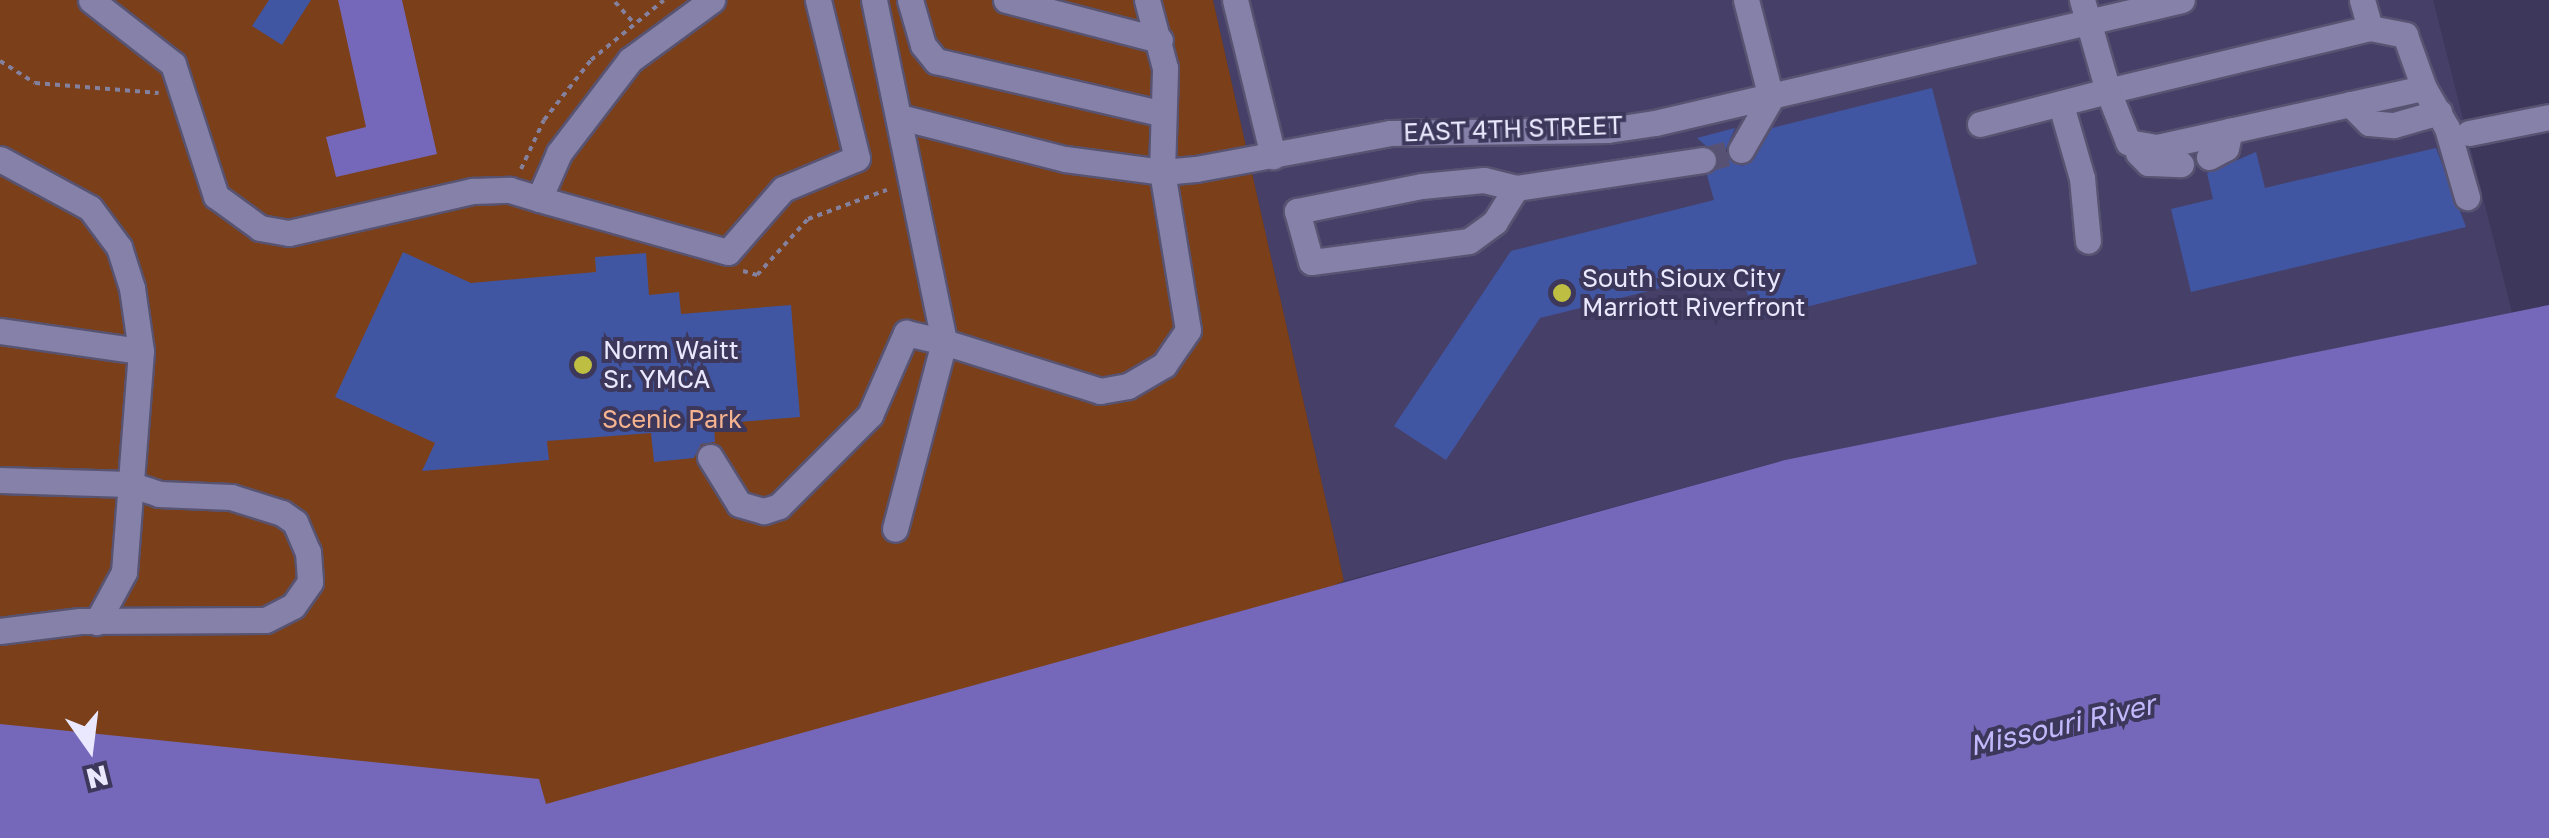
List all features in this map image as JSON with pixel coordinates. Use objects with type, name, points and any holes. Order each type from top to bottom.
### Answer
[{"type":"street","points":[[92,0],[173,64],[179,95],[216,196],[260,228],[289,233],[473,191],[510,190],[728,252],[783,190],[857,158],[818,0]]},
{"type":"street","points":[[540,200],[559,153],[630,60],[712,0]]},
{"type":"street","points":[[874,0],[944,342],[895,529]]},
{"type":"street","points":[[910,0],[923,45],[936,61],[1159,113]]},
{"type":"street","points":[[1006,0],[1160,40]]},
{"type":"street","points":[[710,457],[739,504],[749,510],[779,506],[870,415],[906,333],[1100,391],[1128,386],[1164,364],[1188,330],[1190,313],[1162,172],[1159,113],[1165,68],[1147,0]]},
{"type":"street","points":[[1234,0],[1273,156]]},
{"type":"street","points":[[1741,150],[1771,98],[1746,0]]},
{"type":"street","name":"EAST 4TH STREET","points":[[900,117],[1010,148],[1162,172],[1390,133],[1608,130],[1655,123],[1771,98],[2085,11],[2182,0]]},
{"type":"street","points":[[2362,0],[2370,28]]},
{"type":"street","points":[[2085,11],[2108,92],[2128,142],[2148,163],[2181,164]]},
{"type":"street","points":[[1980,124],[2370,28],[2405,35],[2424,88],[2439,112],[2466,198]]},
{"type":"street","points":[[2128,142],[2157,147],[2424,88]]},
{"type":"street","points":[[2350,104],[2370,123],[2394,125],[2439,112]]},
{"type":"street","points":[[2061,105],[2082,178],[2088,242]]},
{"type":"street","points":[[2469,133],[2549,117]]},
{"type":"street","points":[[1655,123],[1667,164]]},
{"type":"street","points":[[2209,157],[2226,148],[2230,130]]},
{"type":"street","points":[[0,159],[90,208],[119,247],[142,351],[124,572],[98,622]]},
{"type":"street","points":[[1516,188],[1495,222],[1469,241],[1311,262],[1297,211],[1422,186],[1484,180],[1516,188],[1703,160]]},
{"type":"street","points":[[0,331],[142,351]]},
{"type":"street","points":[[0,480],[129,484],[159,494],[231,497],[282,512],[295,522],[308,552],[310,582],[293,606],[265,620],[98,622],[0,632]]},
{"type":"path","points":[[510,190],[544,120],[591,60],[664,0]]},
{"type":"path","points":[[615,2],[633,22]]},
{"type":"path","points":[[0,61],[36,83],[179,95]]},
{"type":"shaded area","points":[[1213,0],[2433,0],[2512,313],[1785,460],[1344,581]]},
{"type":"green space","name":"Scenic Park","points":[[0,0],[1213,0],[1344,581],[784,838],[0,838]]},
{"type":"water","points":[[338,0],[402,0],[437,154],[336,177],[326,137],[366,127]]},
{"type":"water","name":"Missouri River","points":[[2549,305],[2549,838],[0,838],[0,724],[539,779],[546,804],[1785,460]]},
{"type":"building","points":[[269,0],[311,0],[282,45],[252,26]]},
{"type":"building","name":"South Sioux City Marriott Riverfront","points":[[1932,88],[1977,264],[1754,320],[1741,268],[1540,318],[1446,460],[1394,426],[1511,251],[1714,200],[1707,175],[1719,157],[1697,138],[1735,128],[1725,151],[1742,166],[1754,159],[1772,128]]},
{"type":"building","points":[[2436,148],[2466,227],[2191,292],[2171,209],[2213,199],[2207,173],[2256,152],[2265,188]]},
{"type":"building","points":[[403,252],[471,283],[596,272],[595,257],[646,253],[649,295],[679,292],[681,314],[791,305],[800,417],[714,424],[715,442],[701,444],[694,458],[654,462],[651,433],[547,441],[549,460],[422,471],[435,443],[335,397]]},
{"type":"tunnel","points":[[1703,160],[1741,150]]},
{"type":"place","name":"South Sioux City Marriott Riverfront","points":[[1562,293]]},
{"type":"place","name":"Norm Waitt Sr. YMCA","points":[[583,365]]}]
